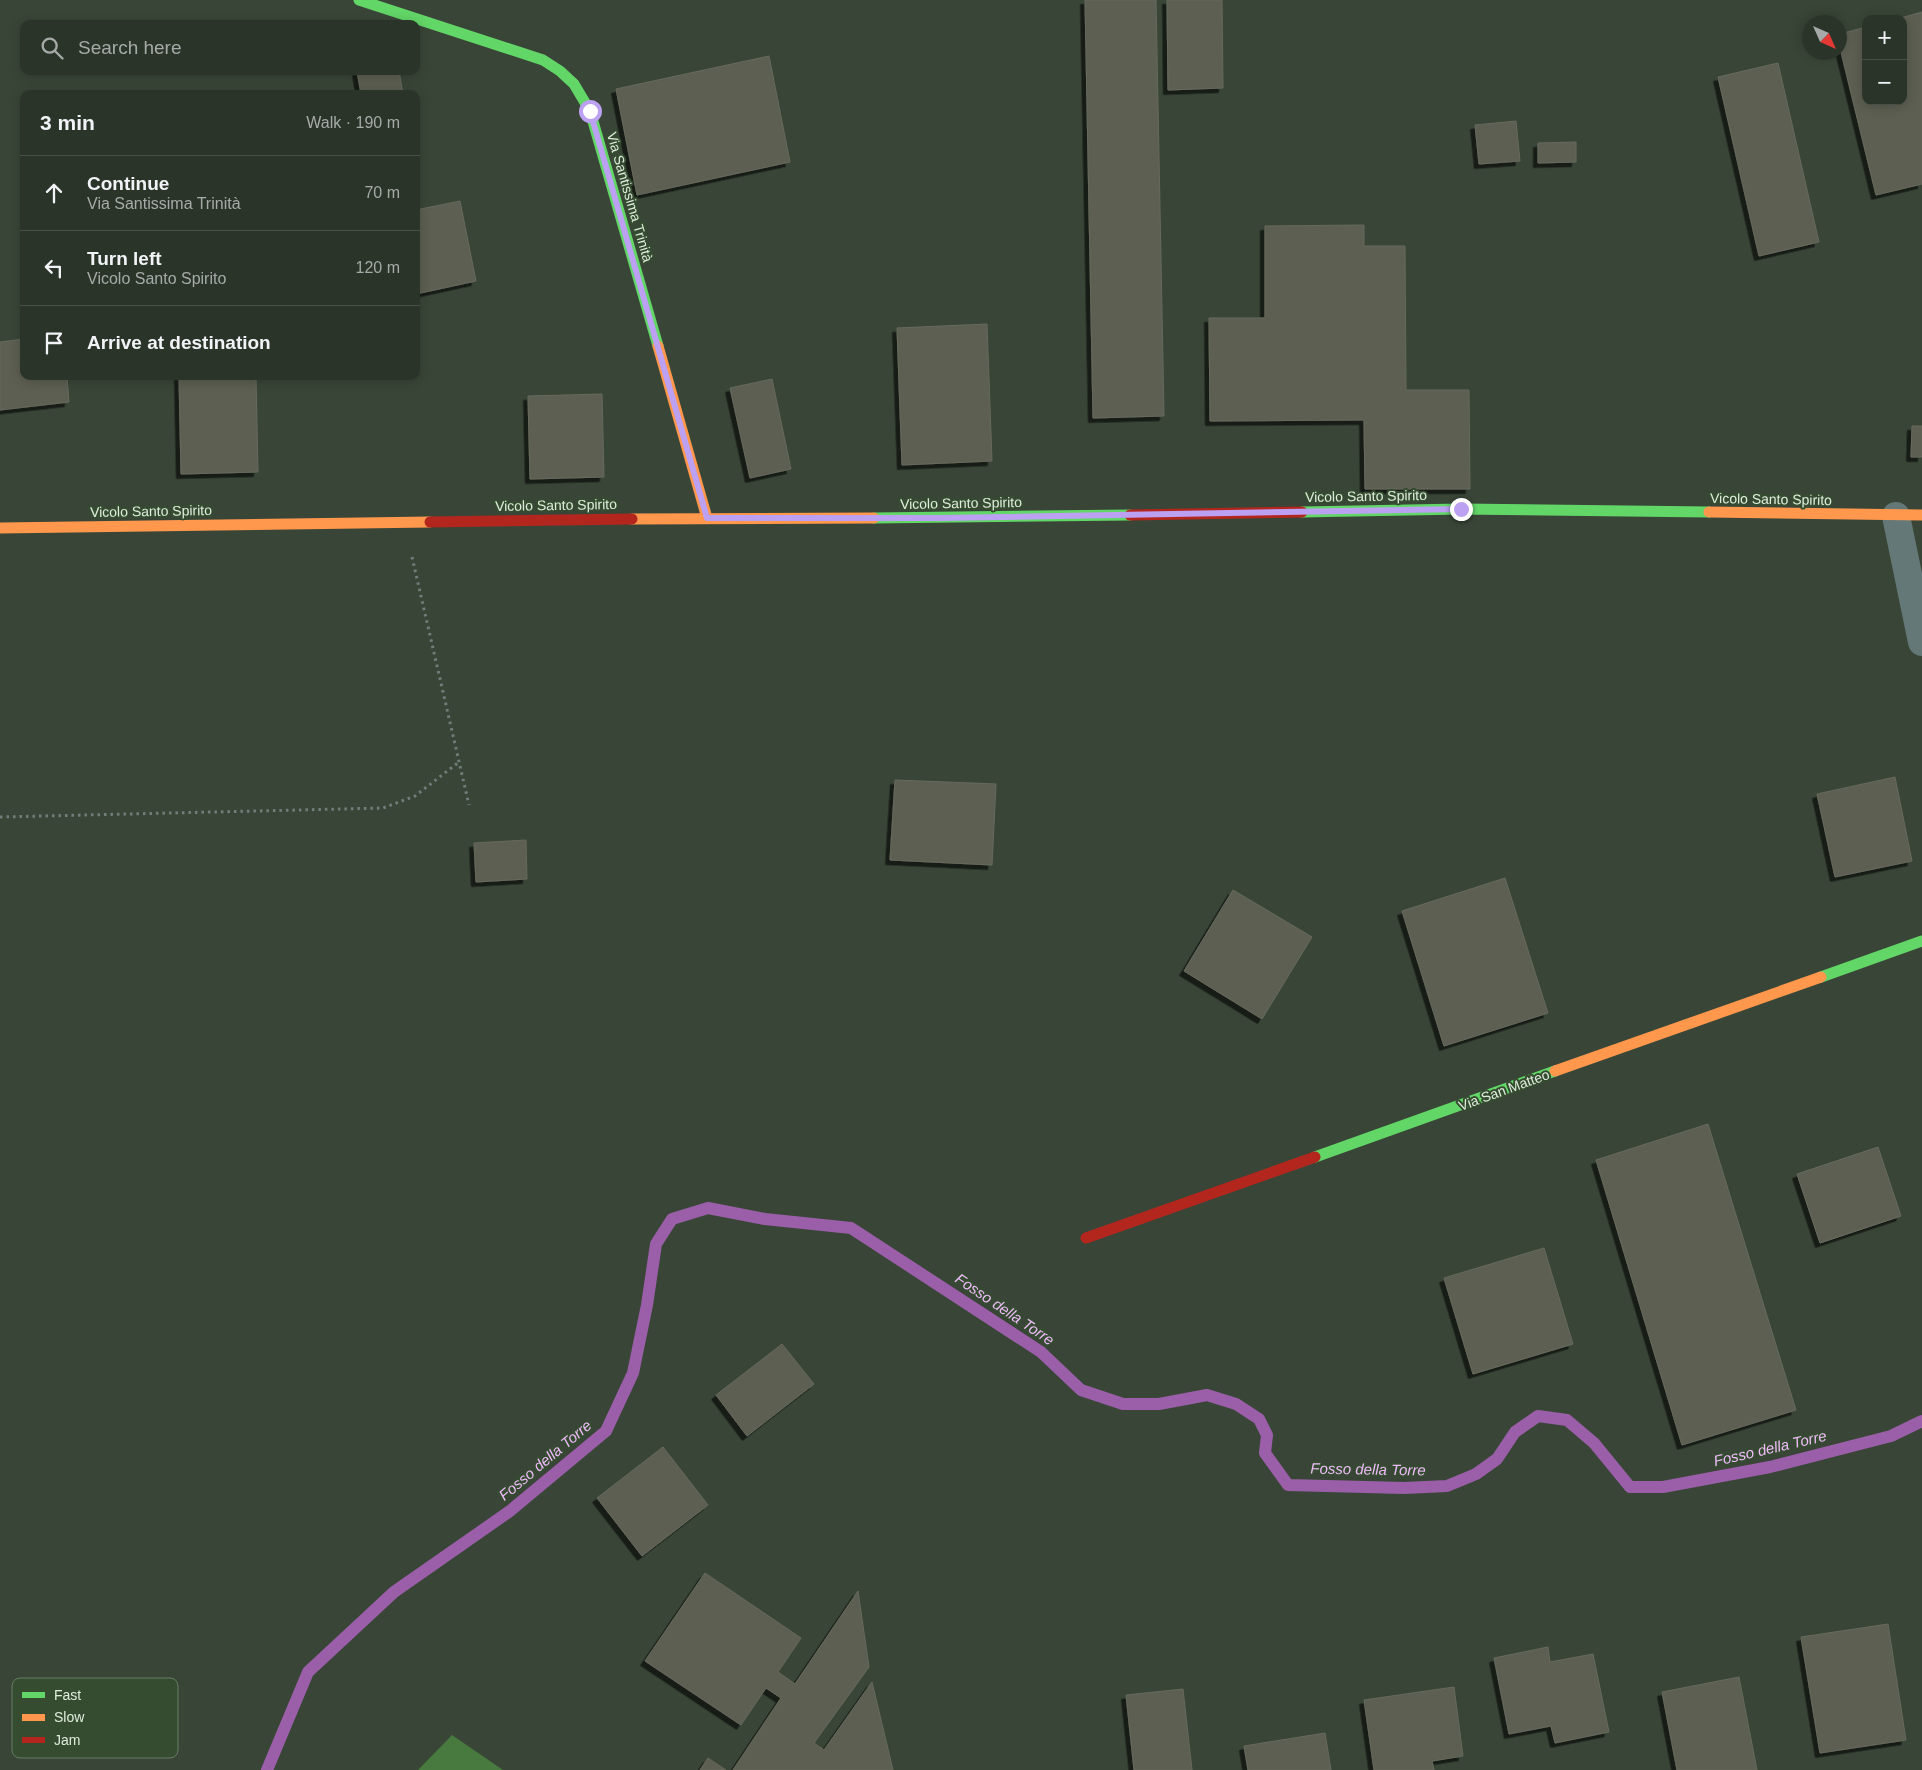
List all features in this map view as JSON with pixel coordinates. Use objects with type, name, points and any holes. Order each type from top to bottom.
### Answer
[{"type":"street","name":"Via Santissima Trinità","points":[[359,0],[533,56],[560,69],[574,83],[590,111],[707,518]]},
{"type":"street","name":"Vicolo Santo Spirito","points":[[0,528],[707,518],[943,518],[1461,509],[1909,516]]},
{"type":"street","points":[[1909,516],[1922,642]]},
{"type":"street","name":"Via San Matteo","points":[[1086,1238],[1922,941]]},
{"type":"path","points":[[404,523],[469,805]]},
{"type":"path","points":[[0,818],[383,808],[415,796],[459,762]]},
{"type":"green space","points":[[452,1735],[503,1770],[418,1770]]},
{"type":"building","points":[[1085,0],[1156,0],[1164,416],[1093,418]]},
{"type":"building","points":[[1167,0],[1222,0],[1223,88],[1168,90]]},
{"type":"building","points":[[1922,12],[1922,184],[1876,195],[1843,60],[1847,60],[1847,32],[1862,28],[1862,105],[1907,105],[1907,16]]},
{"type":"building","points":[[769,56],[790,162],[637,195],[616,89]]},
{"type":"building","points":[[1778,63],[1819,242],[1759,256],[1718,77]]},
{"type":"building","points":[[358,75],[400,75],[402,90],[360,90]]},
{"type":"building","points":[[1516,121],[1520,161],[1479,164],[1475,125]]},
{"type":"building","points":[[1576,142],[1576,162],[1538,163],[1538,143]]},
{"type":"building","points":[[460,201],[476,281],[420,293],[420,209]]},
{"type":"building","points":[[1364,225],[1364,246],[1405,246],[1406,390],[1469,390],[1470,489],[1365,489],[1364,420],[1210,421],[1209,318],[1265,318],[1265,226]]},
{"type":"building","points":[[987,324],[992,461],[902,465],[897,328]]},
{"type":"building","points":[[20,340],[20,380],[67,380],[69,402],[0,410],[0,342]]},
{"type":"building","points":[[772,379],[791,469],[750,478],[730,388]]},
{"type":"building","points":[[179,380],[256,380],[258,472],[181,474]]},
{"type":"building","points":[[602,394],[604,477],[530,479],[528,396]]},
{"type":"building","points":[[1912,426],[1922,426],[1922,457],[1911,457]]},
{"type":"building","points":[[1895,777],[1912,861],[1835,877],[1817,794]]},
{"type":"building","points":[[895,780],[996,784],[992,865],[890,860]]},
{"type":"building","points":[[526,840],[527,879],[476,882],[474,843]]},
{"type":"building","points":[[1505,878],[1548,1013],[1444,1046],[1402,911]]},
{"type":"building","points":[[1233,890],[1312,937],[1262,1019],[1184,971]]},
{"type":"building","points":[[1708,1124],[1796,1410],[1682,1445],[1596,1160]]},
{"type":"building","points":[[1878,1147],[1901,1216],[1820,1243],[1797,1174]]},
{"type":"building","points":[[1544,1248],[1573,1344],[1473,1374],[1444,1278]]},
{"type":"building","points":[[782,1344],[814,1384],[747,1436],[716,1395]]},
{"type":"building","points":[[663,1447],[708,1505],[642,1556],[597,1498]]},
{"type":"building","points":[[705,1573],[801,1638],[778,1672],[795,1684],[858,1591],[869,1667],[814,1743],[824,1750],[872,1682],[893,1770],[733,1770],[781,1698],[766,1688],[741,1725],[645,1661]]},
{"type":"building","points":[[1888,1624],[1906,1740],[1820,1753],[1801,1637]]},
{"type":"building","points":[[1548,1647],[1550,1662],[1593,1654],[1609,1732],[1555,1743],[1551,1726],[1509,1734],[1494,1658]]},
{"type":"building","points":[[1739,1677],[1757,1770],[1677,1770],[1662,1692]]},
{"type":"building","points":[[1454,1687],[1463,1756],[1432,1761],[1434,1770],[1374,1770],[1364,1700]]},
{"type":"building","points":[[1183,1689],[1192,1770],[1134,1770],[1126,1695]]},
{"type":"building","points":[[1325,1733],[1331,1770],[1248,1770],[1244,1746]]},
{"type":"building","points":[[708,1758],[726,1770],[700,1770]]},
{"type":"waterway","name":"Fosso della Torre","points":[[267,1770],[308,1672],[394,1592],[510,1511],[606,1431],[633,1373],[647,1305],[656,1244],[672,1219],[708,1208],[765,1219],[851,1228],[1041,1352],[1081,1390],[1123,1404],[1159,1404],[1207,1395],[1236,1404],[1259,1419],[1267,1435],[1265,1453],[1288,1485],[1404,1488],[1447,1486],[1476,1474],[1497,1459],[1515,1432],[1538,1416],[1567,1420],[1594,1443],[1630,1487],[1663,1487],[1770,1467],[1891,1436],[1922,1421]]},
{"type":"traffic: fast","points":[[359,0],[543,60],[560,71],[574,84],[590,111],[658,346]]},
{"type":"traffic: fast","points":[[1302,512],[1461,509],[1709,512]]},
{"type":"traffic: fast","points":[[874,518],[1130,515]]},
{"type":"traffic: fast","points":[[1821,977],[1922,941]]},
{"type":"traffic: fast","points":[[1315,1157],[1555,1071]]},
{"type":"traffic: slow","points":[[658,346],[707,518]]},
{"type":"traffic: slow","points":[[1709,512],[1922,515]]},
{"type":"traffic: slow","points":[[632,519],[874,518]]},
{"type":"traffic: slow","points":[[0,528],[430,522]]},
{"type":"traffic: slow","points":[[1555,1071],[1821,977]]},
{"type":"traffic: jam","points":[[1130,515],[1302,512]]},
{"type":"traffic: jam","points":[[430,522],[632,519]]},
{"type":"traffic: jam","points":[[1086,1238],[1315,1157]]},
{"type":"route","points":[[590,111],[707,518],[943,518],[1461,509]]}]
